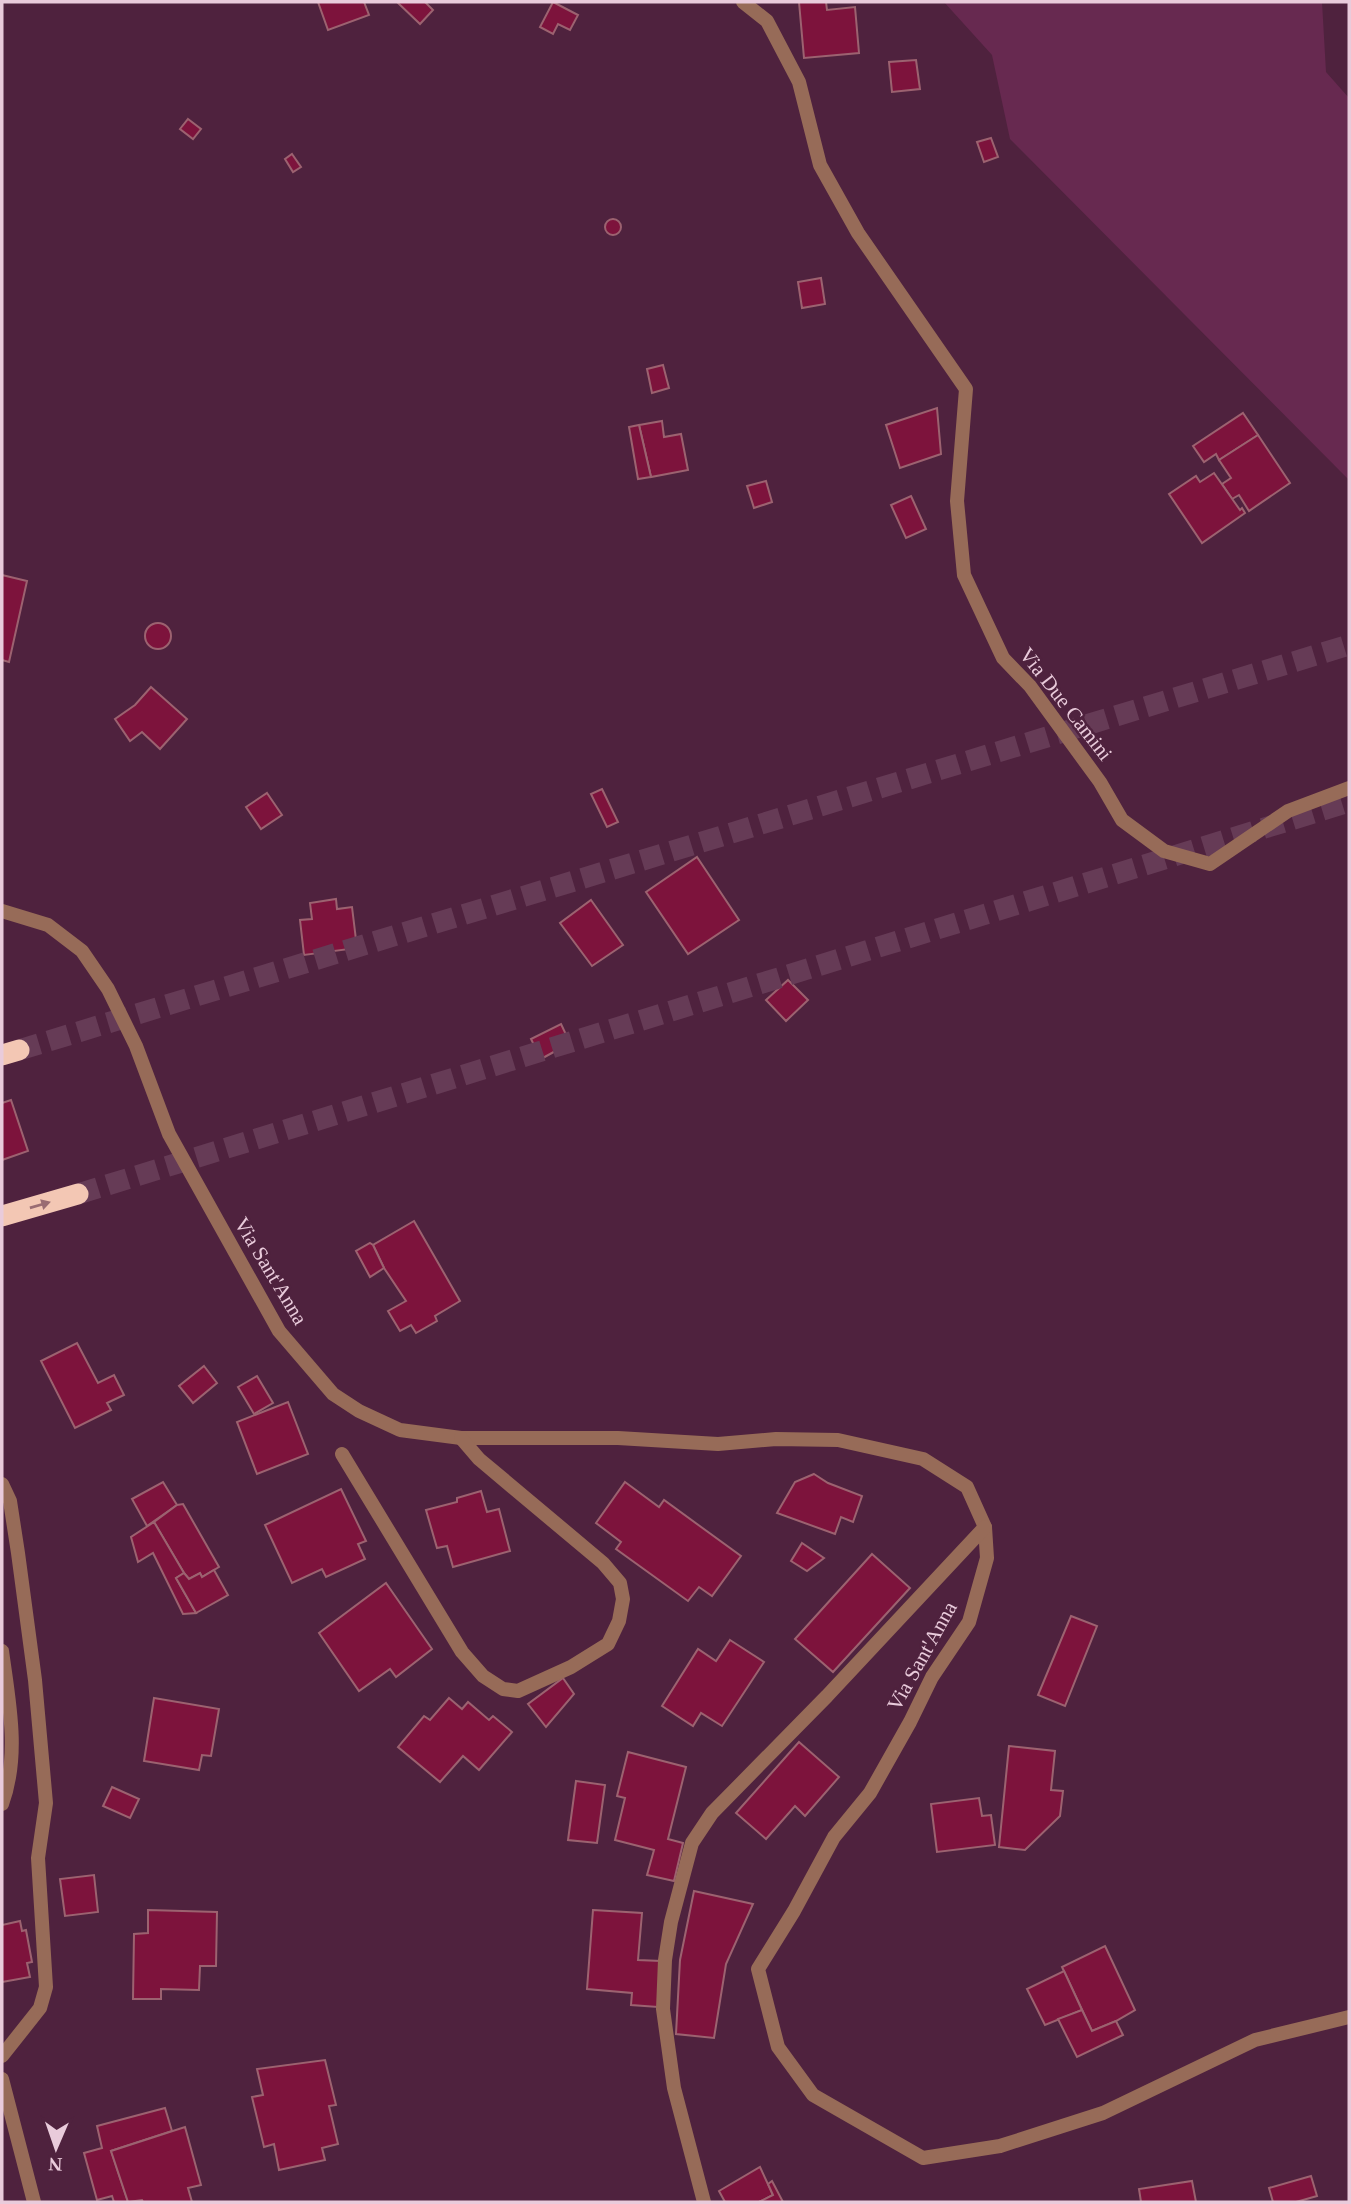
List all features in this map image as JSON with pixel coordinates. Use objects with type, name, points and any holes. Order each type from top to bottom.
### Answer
[{"type":"highway","points":[[2,1216],[78,1194]]},
{"type":"street","name":"Via Due Camini","points":[[743,2],[767,21],[799,82],[820,165],[858,233],[966,389],[957,501],[964,575],[1003,658],[1030,685],[1100,782],[1122,820],[1164,851],[1210,864],[1288,811],[1349,788]]},
{"type":"street","name":"Via Sant'Anna","points":[[2,911],[48,925],[82,951],[108,989],[136,1046],[169,1134],[279,1331],[333,1394],[359,1410],[400,1430],[461,1438],[618,1438],[718,1444],[776,1439],[838,1440],[923,1459],[967,1487],[985,1527],[987,1558],[969,1622],[932,1678],[870,1793],[834,1837],[794,1911],[758,1969],[778,2048],[813,2095],[923,2158],[1000,2146],[1103,2113],[1255,2040],[1349,2017]]},
{"type":"street","points":[[342,1454],[462,1652],[483,1676],[503,1689],[518,1691],[571,1667],[608,1644],[619,1621],[623,1599],[620,1583],[604,1563],[479,1459],[461,1438]]},
{"type":"street","points":[[2,1484],[10,1501],[20,1566],[35,1680],[46,1802],[37,1858],[46,1987],[40,2008],[2,2056]]},
{"type":"street","points":[[704,2202],[674,2088],[663,2010],[665,1960],[671,1922],[692,1843],[712,1814],[985,1527]]},
{"type":"street","points":[[2,1651],[10,1712],[12,1756],[2,1804]]},
{"type":"street","points":[[2,2079],[34,2202]]},
{"type":"shaded area","points":[[944,2],[1322,2],[1326,72],[1349,98],[1349,480],[1010,139],[992,55]]},
{"type":"building","points":[[318,2],[364,2],[369,15],[328,30]]},
{"type":"building","points":[[397,2],[425,2],[433,10],[420,24]]},
{"type":"building","points":[[553,2],[578,15],[570,30],[558,24],[553,34],[540,27]]},
{"type":"building","points":[[799,2],[826,2],[827,10],[855,7],[859,53],[804,58]]},
{"type":"building","points":[[916,60],[920,89],[892,92],[889,62]]},
{"type":"building","points":[[188,119],[201,129],[193,139],[180,129]]},
{"type":"building","points":[[991,138],[998,157],[984,162],[977,142]]},
{"type":"building","points":[[292,154],[301,167],[293,172],[285,159]]},
{"type":"building","points":[[613,219],[621,227],[613,235],[605,227]]},
{"type":"building","points":[[821,278],[825,304],[802,308],[798,282]]},
{"type":"building","points":[[663,365],[669,388],[652,393],[647,369]]},
{"type":"building","points":[[937,408],[941,454],[900,468],[886,425]]},
{"type":"building","points":[[1243,413],[1258,435],[1219,460],[1216,454],[1204,462],[1193,446]]},
{"type":"building","points":[[662,421],[664,437],[681,434],[688,470],[651,477],[639,425]]},
{"type":"building","points":[[639,425],[651,477],[638,479],[629,427]]},
{"type":"building","points":[[1258,435],[1290,483],[1249,511],[1239,495],[1232,499],[1222,484],[1231,478],[1219,460]]},
{"type":"building","points":[[1214,473],[1240,510],[1242,508],[1245,513],[1202,543],[1169,494],[1196,476],[1200,482]]},
{"type":"building","points":[[766,481],[772,502],[754,508],[747,486]]},
{"type":"building","points":[[911,496],[926,529],[906,538],[891,505]]},
{"type":"building","points":[[2,575],[27,581],[9,662],[2,660]]},
{"type":"building","points":[[158,623],[167,627],[171,636],[167,645],[158,649],[149,645],[145,636],[149,627]]},
{"type":"building","points":[[151,687],[187,719],[160,749],[142,732],[130,741],[115,719],[135,705]]},
{"type":"building","points":[[602,789],[618,822],[607,827],[591,794]]},
{"type":"building","points":[[267,793],[282,815],[261,829],[246,807]]},
{"type":"building","points":[[697,857],[739,920],[688,954],[646,892]]},
{"type":"building","points":[[336,899],[337,909],[352,907],[357,948],[304,955],[300,920],[312,919],[310,903]]},
{"type":"building","points":[[591,900],[623,945],[592,966],[560,923]]},
{"type":"building","points":[[788,980],[808,1000],[786,1021],[766,1000]]},
{"type":"building","points":[[561,1024],[570,1043],[541,1059],[531,1039]]},
{"type":"building","points":[[11,1100],[28,1151],[2,1160],[2,1103]]},
{"type":"building","points":[[414,1221],[460,1301],[435,1316],[437,1321],[416,1333],[411,1325],[400,1331],[388,1311],[406,1301],[384,1268],[373,1245]]},
{"type":"building","points":[[370,1243],[384,1268],[370,1277],[356,1251]]},
{"type":"building","points":[[77,1343],[98,1383],[114,1375],[124,1395],[107,1403],[111,1410],[75,1428],[41,1361]]},
{"type":"building","points":[[204,1366],[217,1383],[193,1403],[179,1386]]},
{"type":"building","points":[[257,1376],[273,1403],[254,1414],[238,1387]]},
{"type":"building","points":[[288,1402],[308,1454],[257,1474],[237,1422]]},
{"type":"building","points":[[814,1474],[828,1483],[862,1496],[853,1522],[841,1517],[835,1534],[777,1513],[795,1482]]},
{"type":"building","points":[[163,1482],[177,1505],[147,1526],[132,1499]]},
{"type":"building","points":[[625,1482],[659,1507],[664,1500],[741,1556],[712,1596],[699,1587],[688,1601],[616,1549],[621,1542],[596,1523]]},
{"type":"building","points":[[341,1489],[366,1541],[358,1544],[365,1559],[326,1577],[322,1569],[292,1583],[265,1525]]},
{"type":"building","points":[[481,1491],[487,1512],[499,1509],[510,1551],[453,1567],[447,1546],[437,1548],[426,1510],[457,1502],[457,1498]]},
{"type":"building","points":[[183,1504],[219,1567],[202,1577],[200,1573],[189,1579],[154,1522],[177,1505]]},
{"type":"building","points":[[154,1522],[184,1573],[176,1578],[196,1613],[183,1614],[153,1553],[138,1562],[131,1537]]},
{"type":"building","points":[[802,1543],[824,1558],[807,1571],[791,1561]]},
{"type":"building","points":[[872,1554],[910,1588],[833,1672],[795,1639]]},
{"type":"building","points":[[214,1570],[228,1595],[196,1613],[176,1578],[184,1573],[189,1579],[200,1573],[202,1577]]},
{"type":"building","points":[[386,1583],[432,1649],[396,1677],[390,1669],[359,1691],[319,1633]]},
{"type":"building","points":[[1071,1616],[1097,1626],[1065,1706],[1038,1695]]},
{"type":"building","points":[[730,1640],[764,1662],[722,1726],[701,1713],[693,1726],[662,1706],[698,1649],[716,1661]]},
{"type":"building","points":[[563,1678],[574,1694],[546,1727],[528,1704]]},
{"type":"building","points":[[154,1698],[219,1709],[211,1756],[202,1755],[199,1770],[144,1761]]},
{"type":"building","points":[[449,1698],[462,1709],[468,1702],[489,1720],[493,1716],[512,1732],[479,1770],[463,1756],[440,1782],[398,1747],[424,1716],[430,1720]]},
{"type":"building","points":[[799,1742],[839,1777],[805,1816],[795,1806],[766,1839],[736,1813]]},
{"type":"building","points":[[1009,1746],[1055,1751],[1051,1790],[1063,1791],[1060,1816],[1025,1850],[999,1847]]},
{"type":"building","points":[[628,1752],[686,1767],[668,1839],[683,1843],[674,1881],[647,1875],[654,1850],[615,1840],[625,1798],[617,1796]]},
{"type":"building","points":[[576,1781],[605,1785],[597,1843],[568,1840]]},
{"type":"building","points":[[112,1787],[139,1799],[130,1818],[103,1806]]},
{"type":"building","points":[[979,1798],[982,1816],[991,1815],[995,1845],[937,1852],[931,1804]]},
{"type":"building","points":[[94,1875],[98,1912],[65,1916],[60,1879]]},
{"type":"building","points":[[694,1891],[753,1904],[726,1964],[714,2038],[676,2034],[680,1960]]},
{"type":"building","points":[[148,1910],[217,1912],[216,1966],[200,1966],[199,1990],[161,1989],[161,1999],[133,1999],[134,1934],[148,1933]]},
{"type":"building","points":[[593,1910],[642,1913],[638,1960],[661,1961],[658,2007],[631,2005],[632,1993],[587,1989]]},
{"type":"building","points":[[20,1921],[22,1931],[26,1930],[32,1962],[27,1963],[30,1977],[2,1982],[2,1925]]},
{"type":"building","points":[[1105,1946],[1135,2010],[1092,2031],[1062,1967]]},
{"type":"building","points":[[1064,1971],[1082,2010],[1045,2025],[1027,1989]]},
{"type":"building","points":[[1082,2010],[1092,2031],[1116,2021],[1123,2035],[1077,2057],[1058,2019]]},
{"type":"building","points":[[325,2060],[336,2105],[329,2106],[338,2144],[322,2148],[325,2160],[279,2170],[274,2144],[264,2147],[252,2097],[263,2095],[257,2069]]},
{"type":"building","points":[[165,2108],[172,2131],[111,2151],[128,2202],[114,2202],[112,2196],[97,2200],[84,2153],[102,2148],[97,2126]]},
{"type":"building","points":[[185,2127],[201,2185],[188,2188],[192,2202],[128,2202],[111,2151]]},
{"type":"building","points":[[760,2167],[773,2195],[759,2202],[725,2202],[719,2191]]},
{"type":"building","points":[[1311,2176],[1317,2196],[1296,2202],[1273,2202],[1269,2188]]},
{"type":"building","points":[[772,2181],[783,2202],[759,2202],[773,2195],[768,2184]]},
{"type":"building","points":[[1192,2181],[1196,2202],[1141,2202],[1139,2189]]},
{"type":"tunnel","points":[[19,1050],[1349,645]]},
{"type":"tunnel","points":[[78,1194],[1349,802]]}]
